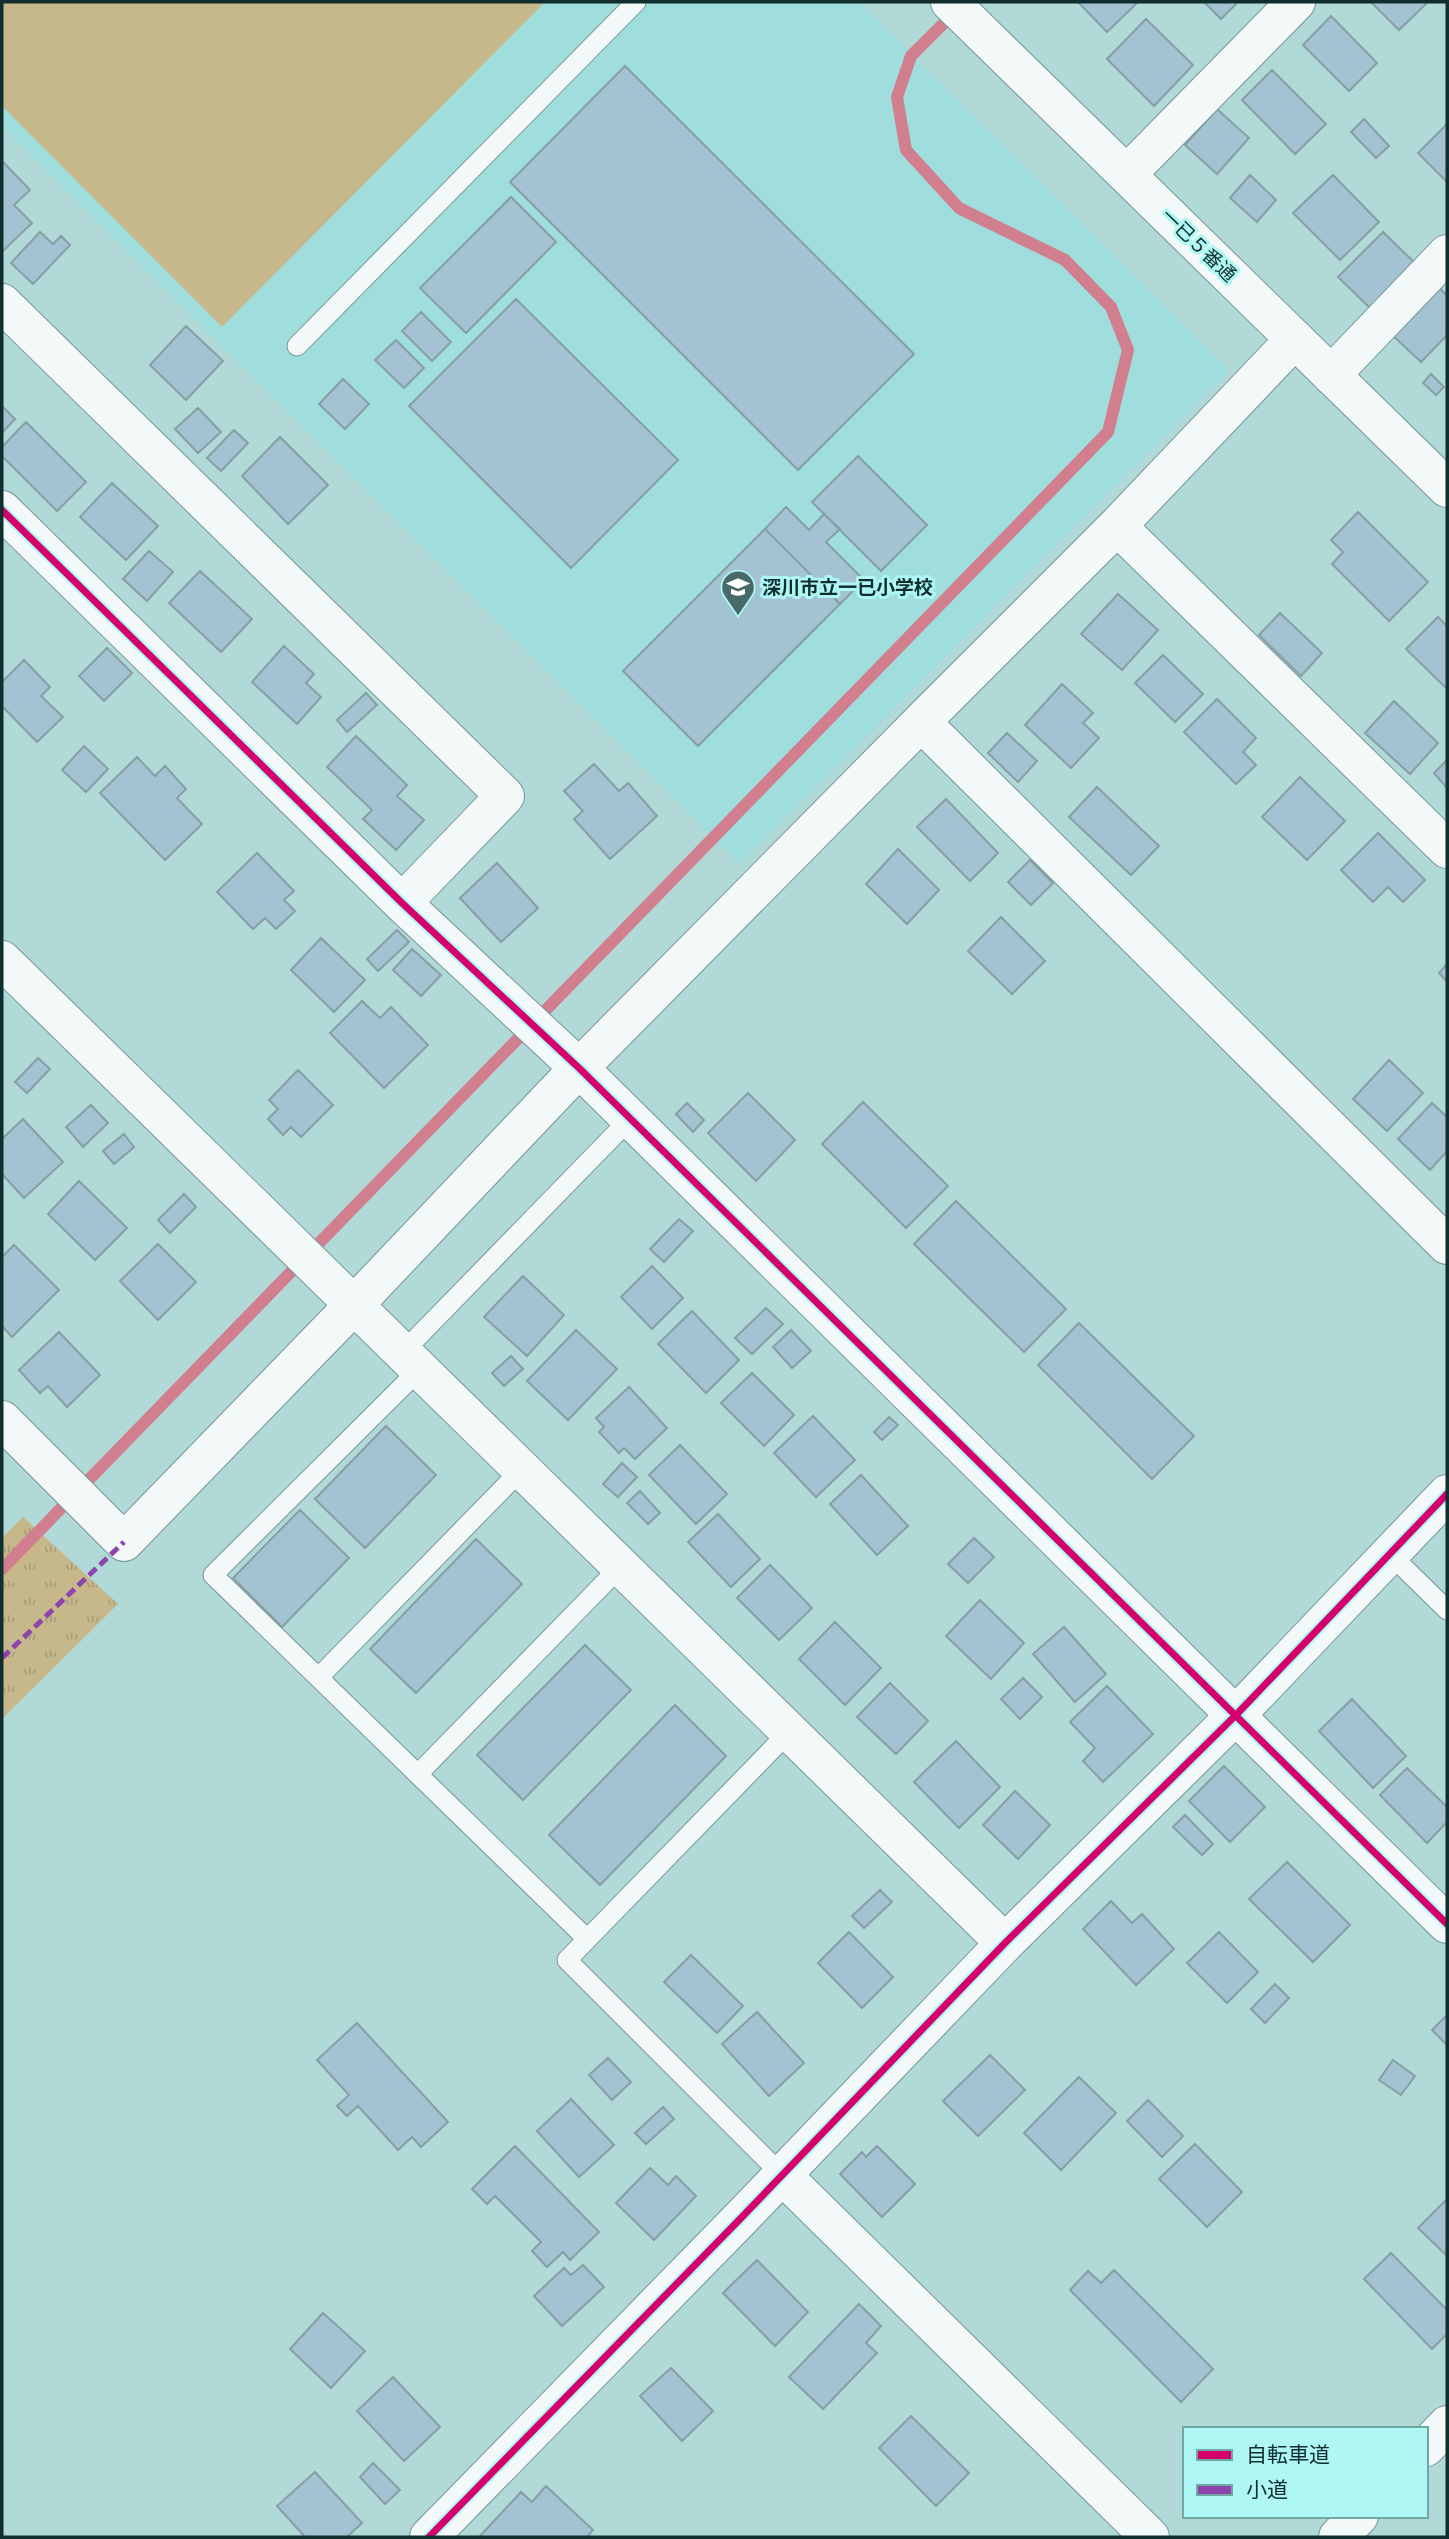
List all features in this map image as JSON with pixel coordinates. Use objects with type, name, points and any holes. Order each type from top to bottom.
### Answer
[{"type":"main road","name":"一已５番通","points":[[950,2],[1447,488]]},
{"type":"main road","points":[[1127,174],[1296,2]]},
{"type":"main road","points":[[1331,375],[1447,254]]},
{"type":"main road","points":[[2,303],[505,796],[401,903]]},
{"type":"main road","points":[[2,1420],[124,1542],[579,1069],[1117,526],[1295,338]]},
{"type":"main road","points":[[2,510],[401,903],[579,1069],[1447,1924]]},
{"type":"main road","points":[[1117,526],[1447,849]]},
{"type":"main road","points":[[921,722],[1447,1245]]},
{"type":"main road","points":[[2,960],[1004,1943]]},
{"type":"main road","points":[[429,2537],[1004,1943],[1236,1715],[1447,1494]]},
{"type":"main road","points":[[782,2175],[1150,2537]]},
{"type":"main road","points":[[1428,2445],[1447,2425]]},
{"type":"main road","points":[[1338,2537],[1357,2518]]},
{"type":"lane","points":[[297,346],[636,2]]},
{"type":"lane","points":[[587,1939],[213,1575],[412,1361],[629,1120]]},
{"type":"lane","points":[[319,1678],[522,1469]]},
{"type":"lane","points":[[1390,1554],[1447,1611]]},
{"type":"lane","points":[[418,1774],[621,1566]]},
{"type":"lane","points":[[782,2175],[567,1960],[789,1732]]},
{"type":"shaded area","name":"深川市立一已小学校","points":[[2,2],[859,2],[1229,371],[739,864],[2,127]]},
{"type":"green space","points":[[2,2],[545,2],[222,327],[2,106]]},
{"type":"green space","points":[[23,1517],[118,1604],[2,1719],[2,1538]]},
{"type":"building","points":[[1078,2],[1138,2],[1107,32]]},
{"type":"building","points":[[1204,2],[1238,2],[1221,19]]},
{"type":"building","points":[[1371,2],[1426,2],[1427,3],[1399,30]]},
{"type":"building","points":[[1331,16],[1377,63],[1349,91],[1303,45]]},
{"type":"building","points":[[1146,19],[1193,65],[1154,106],[1107,59]]},
{"type":"building","points":[[625,66],[914,354],[798,470],[510,182]]},
{"type":"building","points":[[1272,70],[1326,124],[1295,154],[1242,100]]},
{"type":"building","points":[[1217,109],[1249,138],[1217,174],[1185,145]]},
{"type":"building","points":[[1364,119],[1389,146],[1376,158],[1351,132]]},
{"type":"building","points":[[1447,124],[1447,182],[1418,153]]},
{"type":"building","points":[[2,161],[30,190],[14,205],[32,223],[2,252]]},
{"type":"building","points":[[1250,175],[1276,200],[1257,222],[1230,198]]},
{"type":"building","points":[[1333,175],[1379,222],[1340,260],[1293,213]]},
{"type":"building","points":[[511,197],[556,242],[466,333],[420,288]]},
{"type":"building","points":[[40,232],[53,244],[61,236],[70,245],[33,284],[11,263]]},
{"type":"building","points":[[1383,232],[1416,264],[1371,309],[1338,277]]},
{"type":"building","points":[[1437,285],[1447,296],[1447,335],[1421,362],[1390,333]]},
{"type":"building","points":[[516,299],[678,460],[571,568],[409,406]]},
{"type":"building","points":[[421,312],[451,342],[432,361],[402,331]]},
{"type":"building","points":[[186,326],[223,361],[186,400],[150,365]]},
{"type":"building","points":[[396,340],[424,368],[404,388],[375,360]]},
{"type":"building","points":[[1431,374],[1444,387],[1436,395],[1423,383]]},
{"type":"building","points":[[343,379],[369,404],[345,429],[319,404]]},
{"type":"building","points":[[2,408],[15,419],[2,433]]},
{"type":"building","points":[[198,408],[221,432],[198,453],[175,429]]},
{"type":"building","points":[[26,422],[86,482],[57,511],[2,456],[2,447]]},
{"type":"building","points":[[234,430],[248,443],[221,471],[207,458]]},
{"type":"building","points":[[280,437],[328,485],[288,524],[242,476]]},
{"type":"building","points":[[858,456],[927,525],[881,571],[812,502]]},
{"type":"building","points":[[112,483],[158,526],[126,560],[80,517]]},
{"type":"building","points":[[786,507],[809,530],[824,514],[840,529],[826,542],[864,580],[840,604],[765,529]]},
{"type":"building","points":[[1358,512],[1428,582],[1389,621],[1332,564],[1343,552],[1331,540]]},
{"type":"building","points":[[765,529],[840,604],[698,746],[623,671]]},
{"type":"building","points":[[149,551],[173,572],[147,601],[123,579]]},
{"type":"building","points":[[200,571],[252,619],[221,652],[169,603]]},
{"type":"building","points":[[1118,594],[1158,630],[1122,670],[1081,634]]},
{"type":"building","points":[[1280,613],[1322,653],[1301,676],[1259,635]]},
{"type":"building","points":[[1438,617],[1447,626],[1447,689],[1406,649]]},
{"type":"building","points":[[284,646],[314,674],[306,683],[321,697],[297,724],[252,682]]},
{"type":"building","points":[[107,648],[132,673],[104,701],[79,676]]},
{"type":"building","points":[[1163,655],[1203,694],[1175,722],[1135,683]]},
{"type":"building","points":[[24,660],[50,687],[41,696],[63,717],[37,742],[2,706],[2,682]]},
{"type":"building","points":[[1062,684],[1093,713],[1083,723],[1099,738],[1071,768],[1025,725]]},
{"type":"building","points":[[366,693],[377,705],[347,732],[337,720]]},
{"type":"building","points":[[1217,699],[1256,738],[1243,752],[1256,765],[1236,784],[1184,732]]},
{"type":"building","points":[[1394,701],[1438,743],[1410,774],[1365,733]]},
{"type":"building","points":[[1007,733],[1037,761],[1018,782],[988,753]]},
{"type":"building","points":[[356,736],[407,785],[397,796],[424,820],[396,850],[363,819],[372,810],[327,767]]},
{"type":"building","points":[[84,746],[108,769],[86,792],[62,770]]},
{"type":"building","points":[[137,757],[155,776],[165,766],[186,789],[177,798],[202,824],[165,860],[100,793]]},
{"type":"building","points":[[1447,760],[1447,788],[1434,773]]},
{"type":"building","points":[[594,764],[619,791],[628,783],[657,816],[610,859],[574,819],[583,811],[564,791]]},
{"type":"building","points":[[1300,777],[1345,821],[1307,860],[1262,817]]},
{"type":"building","points":[[1097,787],[1159,846],[1131,875],[1069,817]]},
{"type":"building","points":[[946,799],[998,853],[970,881],[917,827]]},
{"type":"building","points":[[1378,833],[1425,880],[1403,902],[1388,887],[1373,902],[1341,870]]},
{"type":"building","points":[[898,849],[939,890],[907,924],[866,884]]},
{"type":"building","points":[[257,853],[294,891],[284,900],[295,911],[276,929],[265,918],[253,929],[217,892]]},
{"type":"building","points":[[1030,860],[1053,883],[1031,905],[1008,882]]},
{"type":"building","points":[[497,863],[538,908],[501,942],[460,898]]},
{"type":"building","points":[[1001,917],[1045,961],[1012,994],[968,951]]},
{"type":"building","points":[[397,930],[409,942],[378,971],[367,959]]},
{"type":"building","points":[[321,938],[365,980],[334,1012],[291,970]]},
{"type":"building","points":[[412,949],[441,975],[421,996],[393,970]]},
{"type":"building","points":[[1447,964],[1447,982],[1439,973]]},
{"type":"building","points":[[362,1001],[380,1018],[391,1007],[428,1045],[384,1088],[330,1033]]},
{"type":"building","points":[[38,1058],[50,1069],[27,1093],[15,1082]]},
{"type":"building","points":[[1389,1060],[1423,1093],[1387,1131],[1353,1099]]},
{"type":"building","points":[[298,1070],[333,1105],[301,1137],[291,1127],[283,1135],[268,1119],[278,1109],[269,1100]]},
{"type":"building","points":[[748,1093],[795,1140],[756,1181],[708,1133]]},
{"type":"building","points":[[863,1102],[948,1186],[906,1228],[822,1144]]},
{"type":"building","points":[[687,1103],[704,1120],[693,1132],[676,1114]]},
{"type":"building","points":[[1432,1103],[1447,1117],[1447,1151],[1430,1170],[1398,1139]]},
{"type":"building","points":[[91,1105],[108,1123],[83,1147],[66,1127]]},
{"type":"building","points":[[23,1119],[63,1162],[24,1198],[2,1174],[2,1139]]},
{"type":"building","points":[[124,1134],[134,1147],[114,1164],[103,1151]]},
{"type":"building","points":[[79,1181],[127,1228],[95,1260],[48,1214]]},
{"type":"building","points":[[184,1194],[196,1207],[170,1233],[158,1220]]},
{"type":"building","points":[[956,1201],[1066,1309],[1024,1352],[914,1244]]},
{"type":"building","points":[[679,1219],[693,1231],[664,1262],[650,1249]]},
{"type":"building","points":[[158,1244],[196,1282],[158,1320],[120,1281]]},
{"type":"building","points":[[14,1245],[59,1290],[12,1337],[2,1326],[2,1257]]},
{"type":"building","points":[[652,1266],[683,1298],[652,1329],[621,1297]]},
{"type":"building","points":[[523,1276],[564,1315],[527,1356],[484,1317]]},
{"type":"building","points":[[766,1308],[783,1324],[752,1354],[735,1338]]},
{"type":"building","points":[[692,1311],[739,1360],[706,1393],[658,1344]]},
{"type":"building","points":[[1079,1323],[1194,1436],[1152,1479],[1038,1365]]},
{"type":"building","points":[[576,1330],[617,1369],[568,1420],[527,1381]]},
{"type":"building","points":[[791,1330],[811,1351],[792,1368],[773,1347]]},
{"type":"building","points":[[59,1332],[100,1375],[67,1407],[48,1386],[40,1393],[19,1370]]},
{"type":"building","points":[[511,1356],[523,1369],[504,1386],[492,1373]]},
{"type":"building","points":[[752,1373],[794,1415],[764,1446],[721,1403]]},
{"type":"building","points":[[629,1387],[667,1428],[635,1459],[624,1448],[619,1453],[599,1432],[604,1427],[596,1418]]},
{"type":"building","points":[[813,1416],[855,1460],[816,1497],[774,1453]]},
{"type":"building","points":[[889,1417],[898,1425],[882,1440],[874,1432]]},
{"type":"building","points":[[386,1426],[436,1475],[365,1548],[315,1499]]},
{"type":"building","points":[[680,1445],[727,1494],[696,1524],[649,1475]]},
{"type":"building","points":[[622,1463],[637,1477],[618,1497],[603,1484]]},
{"type":"building","points":[[861,1475],[908,1526],[877,1555],[830,1504]]},
{"type":"building","points":[[640,1491],[660,1513],[648,1524],[627,1503]]},
{"type":"building","points":[[300,1510],[349,1558],[282,1627],[233,1578]]},
{"type":"building","points":[[718,1514],[760,1559],[731,1587],[688,1542]]},
{"type":"building","points":[[974,1538],[994,1557],[968,1583],[948,1564]]},
{"type":"building","points":[[476,1539],[522,1584],[416,1693],[370,1649]]},
{"type":"building","points":[[770,1565],[812,1608],[779,1640],[737,1598]]},
{"type":"building","points":[[980,1600],[1024,1643],[991,1679],[946,1636]]},
{"type":"building","points":[[835,1622],[881,1668],[845,1705],[799,1659]]},
{"type":"building","points":[[1064,1627],[1106,1674],[1075,1702],[1033,1654]]},
{"type":"building","points":[[585,1645],[631,1690],[523,1800],[477,1755]]},
{"type":"building","points":[[1023,1678],[1042,1697],[1020,1719],[1001,1699]]},
{"type":"building","points":[[890,1683],[928,1721],[896,1754],[857,1717]]},
{"type":"building","points":[[1107,1686],[1153,1734],[1103,1782],[1083,1761],[1095,1748],[1070,1722]]},
{"type":"building","points":[[1352,1699],[1406,1756],[1373,1788],[1319,1731]]},
{"type":"building","points":[[675,1705],[726,1756],[600,1885],[549,1835]]},
{"type":"building","points":[[956,1741],[1000,1787],[959,1828],[914,1782]]},
{"type":"building","points":[[1224,1766],[1265,1807],[1230,1842],[1189,1801]]},
{"type":"building","points":[[1407,1768],[1447,1807],[1447,1822],[1427,1843],[1380,1795]]},
{"type":"building","points":[[1015,1791],[1050,1825],[1018,1859],[983,1825]]},
{"type":"building","points":[[1185,1815],[1213,1844],[1202,1855],[1173,1827]]},
{"type":"building","points":[[1287,1862],[1350,1925],[1313,1962],[1249,1899]]},
{"type":"building","points":[[880,1890],[892,1902],[864,1928],[852,1916]]},
{"type":"building","points":[[1111,1901],[1132,1923],[1142,1914],[1174,1949],[1136,1985],[1083,1929]]},
{"type":"building","points":[[849,1932],[893,1977],[862,2008],[818,1963]]},
{"type":"building","points":[[1219,1932],[1258,1972],[1227,2003],[1187,1963]]},
{"type":"building","points":[[691,1955],[743,2006],[717,2033],[664,1982]]},
{"type":"building","points":[[1275,1984],[1289,1998],[1265,2023],[1251,2009]]},
{"type":"building","points":[[757,2012],[804,2063],[769,2096],[722,2044]]},
{"type":"building","points":[[1447,2015],[1447,2045],[1432,2030]]},
{"type":"building","points":[[357,2023],[448,2122],[421,2147],[412,2137],[398,2150],[358,2106],[347,2116],[337,2106],[349,2095],[317,2060]]},
{"type":"building","points":[[990,2055],[1025,2090],[978,2136],[943,2101]]},
{"type":"building","points":[[608,2058],[631,2082],[612,2100],[589,2075]]},
{"type":"building","points":[[1393,2060],[1415,2076],[1401,2095],[1379,2080]]},
{"type":"building","points":[[1079,2077],[1116,2113],[1061,2170],[1024,2133]]},
{"type":"building","points":[[571,2099],[614,2145],[579,2177],[537,2131]]},
{"type":"building","points":[[1148,2100],[1183,2136],[1162,2157],[1127,2121]]},
{"type":"building","points":[[663,2107],[674,2119],[646,2144],[635,2133]]},
{"type":"building","points":[[1195,2144],[1242,2192],[1207,2227],[1159,2179]]},
{"type":"building","points":[[515,2146],[599,2232],[570,2260],[563,2252],[547,2267],[532,2251],[541,2242],[495,2196],[487,2204],[472,2189]]},
{"type":"building","points":[[877,2146],[915,2184],[882,2217],[840,2174],[862,2152],[866,2157]]},
{"type":"building","points":[[650,2168],[668,2185],[676,2176],[696,2196],[654,2240],[616,2203]]},
{"type":"building","points":[[1447,2199],[1447,2256],[1418,2228]]},
{"type":"building","points":[[1391,2253],[1447,2310],[1447,2334],[1432,2349],[1364,2279]]},
{"type":"building","points":[[757,2260],[808,2312],[775,2346],[723,2293]]},
{"type":"building","points":[[583,2265],[604,2287],[562,2326],[534,2296],[564,2268],[571,2275]]},
{"type":"building","points":[[1114,2270],[1213,2369],[1181,2402],[1070,2290],[1088,2271],[1101,2283]]},
{"type":"building","points":[[859,2304],[881,2326],[866,2343],[877,2353],[823,2409],[789,2377]]},
{"type":"building","points":[[323,2313],[365,2351],[331,2388],[290,2349]]},
{"type":"building","points":[[671,2368],[713,2411],[682,2441],[640,2396]]},
{"type":"building","points":[[393,2377],[440,2427],[404,2461],[357,2411]]},
{"type":"building","points":[[911,2416],[969,2473],[936,2506],[879,2448]]},
{"type":"building","points":[[373,2463],[400,2490],[385,2504],[360,2477]]},
{"type":"building","points":[[315,2472],[362,2523],[347,2537],[305,2537],[277,2506]]},
{"type":"building","points":[[546,2486],[593,2530],[587,2537],[479,2537],[521,2492],[532,2502]]},
{"type":"waterway","points":[[2,1569],[1108,432],[1128,350],[1111,307],[1065,260],[959,208],[906,150],[897,97],[911,56],[954,13]]},
{"type":"marked path","points":[[2,1658],[124,1542]]},
{"type":"cycle path","points":[[2,510],[402,903],[579,1068],[1447,1924]]},
{"type":"cycle path","points":[[429,2537],[1005,1943],[1236,1715],[1447,1494]]},
{"type":"place","name":"深川市立一已小学校","points":[[738,617]]}]
